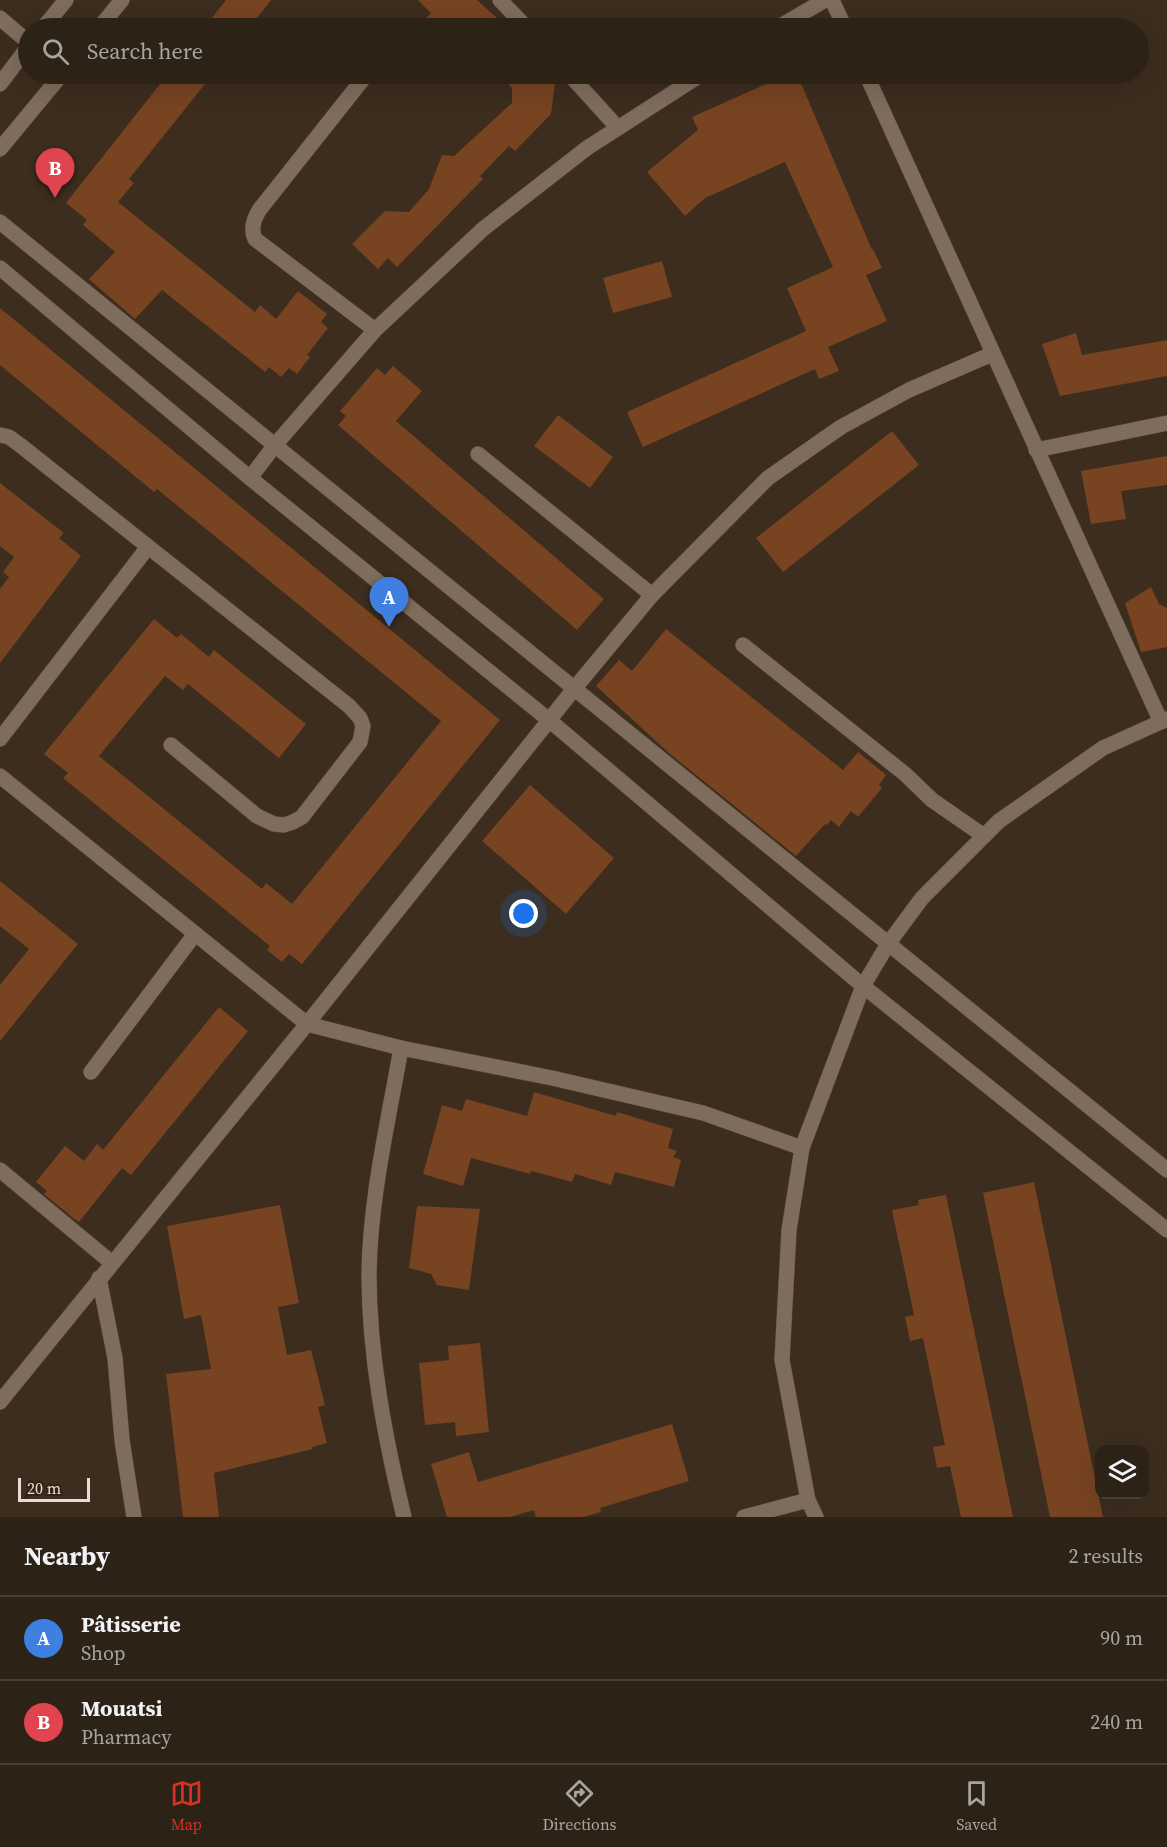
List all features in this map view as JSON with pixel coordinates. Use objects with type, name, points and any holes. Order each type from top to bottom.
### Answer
[{"type":"street","points":[[51,18],[66,0]]},
{"type":"street","points":[[107,18],[122,0]]},
{"type":"street","points":[[500,0],[517,18]]},
{"type":"street","points":[[794,18],[825,0]]},
{"type":"street","points":[[832,0],[840,18]]},
{"type":"street","points":[[0,18],[18,33]]},
{"type":"street","points":[[0,84],[18,60]]},
{"type":"street","points":[[0,149],[54,84]]},
{"type":"street","points":[[359,84],[260,209],[255,217],[252,230],[255,239],[375,330]]},
{"type":"street","points":[[578,84],[618,128]]},
{"type":"street","points":[[250,478],[275,445],[375,330],[483,229],[587,148],[686,84]]},
{"type":"street","points":[[816,1517],[808,1500],[782,1360],[789,1230],[802,1148],[863,986],[888,944],[922,898],[999,821],[1104,748],[1164,720],[1036,450],[870,84]]},
{"type":"street","points":[[0,222],[1167,1170]]},
{"type":"street","points":[[0,268],[250,478],[549,720],[863,986],[1167,1230]]},
{"type":"street","points":[[0,1402],[652,595],[768,478],[851,422],[909,390],[992,354]]},
{"type":"street","points":[[1036,450],[1167,423]]},
{"type":"street","points":[[0,435],[20,445],[349,706],[360,718],[363,726],[360,742],[322,792],[302,817],[284,825],[274,824],[257,816],[171,746]]},
{"type":"street","points":[[478,454],[652,595]]},
{"type":"street","points":[[0,739],[148,547]]},
{"type":"street","points":[[742,645],[905,774],[932,800],[984,836]]},
{"type":"street","points":[[0,776],[307,1024],[401,1048],[552,1078],[703,1113],[802,1148]]},
{"type":"street","points":[[91,1072],[195,934]]},
{"type":"street","points":[[401,1048],[376,1193],[369,1273],[371,1322],[383,1418],[404,1517]]},
{"type":"street","points":[[0,1170],[112,1263]]},
{"type":"street","points":[[99,1278],[115,1358],[122,1440],[134,1517]]},
{"type":"street","points":[[744,1517],[808,1500]]},
{"type":"building","points":[[226,0],[271,0],[257,18],[212,18]]},
{"type":"building","points":[[418,0],[477,0],[497,18],[426,18],[431,13]]},
{"type":"building","points":[[160,84],[205,84],[129,179],[134,183],[118,202],[255,312],[260,305],[276,319],[298,291],[327,314],[321,322],[328,328],[307,355],[310,357],[297,374],[289,368],[281,377],[269,367],[265,372],[162,290],[135,319],[89,279],[115,252],[83,225],[87,220],[66,203]]},
{"type":"building","points":[[509,84],[555,84],[551,114],[515,151],[509,146],[480,176],[483,179],[397,267],[388,258],[378,269],[352,244],[385,211],[409,212],[429,189],[442,155],[454,156],[512,103],[512,88]]},
{"type":"building","points":[[766,84],[801,84],[872,250],[882,268],[866,275],[887,321],[828,347],[839,371],[819,379],[815,369],[643,447],[627,412],[806,331],[787,288],[833,267],[785,162],[705,198],[685,216],[647,172],[698,130],[692,117]]},
{"type":"building","points":[[662,261],[672,297],[613,313],[603,278]]},
{"type":"building","points":[[0,308],[500,720],[302,964],[289,954],[282,962],[267,950],[270,946],[63,778],[68,773],[44,754],[154,619],[177,638],[181,634],[209,657],[214,650],[306,724],[279,758],[188,684],[183,690],[165,676],[99,756],[262,889],[266,883],[292,904],[441,721],[157,489],[154,492],[0,365]]},
{"type":"building","points":[[1076,333],[1082,355],[1167,340],[1167,376],[1060,396],[1042,344]]},
{"type":"building","points":[[393,366],[422,391],[396,421],[604,599],[577,630],[338,425],[346,416],[340,411],[377,368],[385,375]]},
{"type":"building","points":[[558,415],[613,457],[590,488],[534,446]]},
{"type":"building","points":[[892,431],[919,465],[783,572],[756,538]]},
{"type":"building","points":[[1167,456],[1167,485],[1121,491],[1126,519],[1091,524],[1081,471]]},
{"type":"building","points":[[0,483],[64,533],[59,538],[81,556],[0,663],[0,589],[9,577],[3,572],[14,557],[0,546]]},
{"type":"building","points":[[1151,587],[1159,604],[1167,608],[1167,647],[1141,652],[1125,603]]},
{"type":"building","points":[[666,629],[843,770],[858,752],[886,775],[879,785],[882,788],[858,817],[851,811],[839,827],[831,820],[796,856],[669,753],[596,686],[619,660],[632,671]]},
{"type":"building","points":[[530,785],[614,858],[566,914],[482,841]]},
{"type":"building","points":[[0,881],[78,944],[0,1041],[0,985],[29,949],[0,926]]},
{"type":"building","points":[[219,1007],[248,1031],[131,1175],[122,1168],[79,1222],[44,1194],[47,1191],[36,1182],[65,1146],[84,1161],[97,1144],[103,1150]]},
{"type":"building","points":[[534,1092],[616,1116],[617,1112],[673,1129],[668,1148],[677,1151],[673,1157],[681,1160],[674,1187],[615,1172],[611,1185],[575,1174],[572,1182],[531,1171],[530,1174],[471,1158],[463,1186],[423,1174],[442,1105],[462,1111],[466,1099],[527,1116]]},
{"type":"building","points":[[1034,1182],[1095,1478],[1095,1499],[1099,1499],[1103,1517],[1050,1517],[983,1193]]},
{"type":"building","points":[[946,1195],[1013,1517],[961,1517],[950,1466],[937,1468],[933,1447],[945,1445],[923,1338],[910,1341],[905,1317],[914,1315],[892,1210],[919,1205],[918,1200]]},
{"type":"building","points":[[280,1205],[299,1303],[278,1307],[287,1355],[311,1350],[325,1405],[318,1407],[327,1443],[312,1447],[313,1449],[214,1473],[219,1517],[183,1517],[166,1374],[211,1369],[201,1315],[184,1319],[167,1226]]},
{"type":"building","points":[[417,1206],[480,1209],[469,1290],[437,1285],[431,1274],[409,1268]]},
{"type":"building","points":[[480,1343],[489,1432],[456,1436],[455,1422],[425,1425],[419,1363],[449,1360],[448,1346]]},
{"type":"building","points":[[672,1424],[689,1481],[600,1508],[601,1512],[583,1517],[536,1517],[534,1510],[510,1517],[447,1517],[431,1464],[469,1452],[478,1482]]},
{"type":"place","name":"Mouatsi","points":[[55,198]]},
{"type":"place","name":"Pâtisserie","points":[[389,627]]}]
